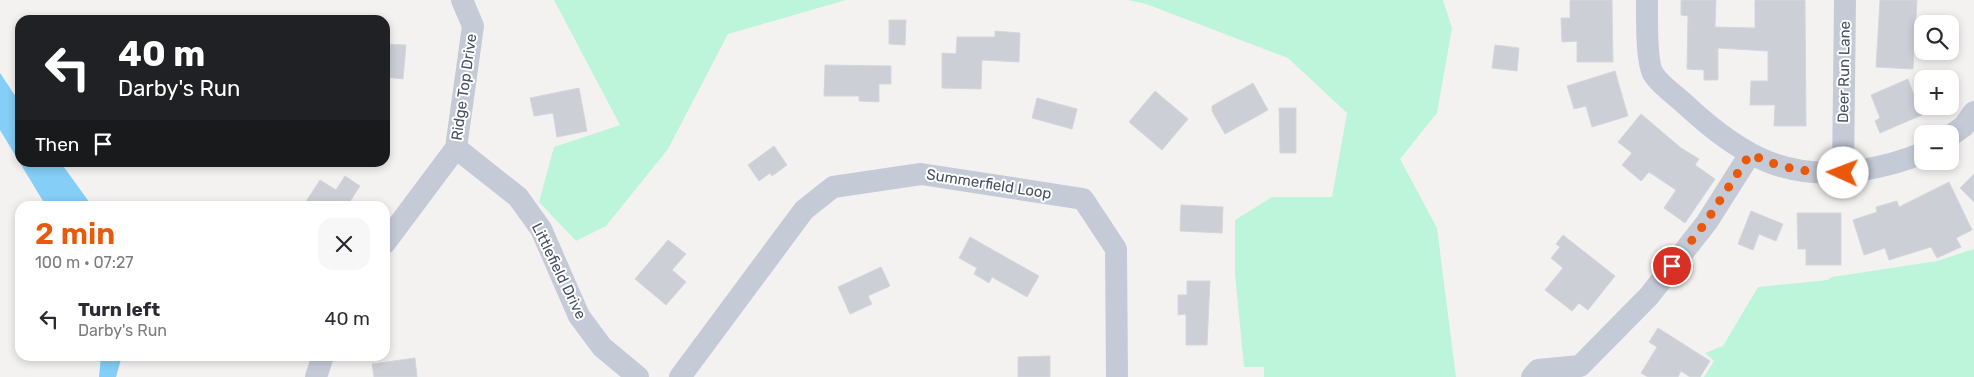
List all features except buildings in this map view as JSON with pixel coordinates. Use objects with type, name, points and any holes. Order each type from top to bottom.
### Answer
[{"type":"street","name":"Ridge Top Drive","points":[[390,236],[456,148],[473,26],[462,0]]},
{"type":"street","points":[[1647,0],[1647,30],[1653,74],[1708,126],[1750,154],[1775,165],[1801,172],[1843,173],[1904,162],[1914,157]]},
{"type":"street","name":"Deer Run Lane","points":[[1843,173],[1845,0]]},
{"type":"street","points":[[1959,130],[1974,112]]},
{"type":"street","name":"Littlefield Drive","points":[[456,148],[518,197],[541,229],[579,316],[602,347],[638,377]]},
{"type":"street","points":[[1532,377],[1538,370],[1580,366],[1648,296],[1706,222],[1750,154]]},
{"type":"street","name":"Summerfield Loop","points":[[680,377],[804,210],[832,187],[921,174],[1083,199],[1116,249],[1117,377]]},
{"type":"street","points":[[316,377],[321,361]]},
{"type":"green space","points":[[554,0],[846,0],[728,34],[668,149],[606,226],[576,241],[539,202],[554,147],[620,125]]},
{"type":"green space","points":[[1128,0],[1443,0],[1452,28],[1437,113],[1400,159],[1437,228],[1456,377],[1264,377],[1264,367],[1244,367],[1235,274],[1235,220],[1272,197],[1332,197],[1347,113],[1288,58],[1146,4]]},
{"type":"green space","points":[[1974,249],[1974,377],[1704,377],[1714,361],[1705,353],[1723,346],[1758,287],[1828,280],[1832,277],[1937,261]]},
{"type":"water","points":[[0,73],[15,96],[15,155],[0,130]]},
{"type":"water","points":[[22,167],[64,167],[88,201],[43,201]]},
{"type":"water","points":[[101,361],[121,361],[116,377],[99,377]]},
{"type":"route","points":[[1672,266],[1706,222],[1750,154],[1775,165],[1801,172],[1843,173]]}]
